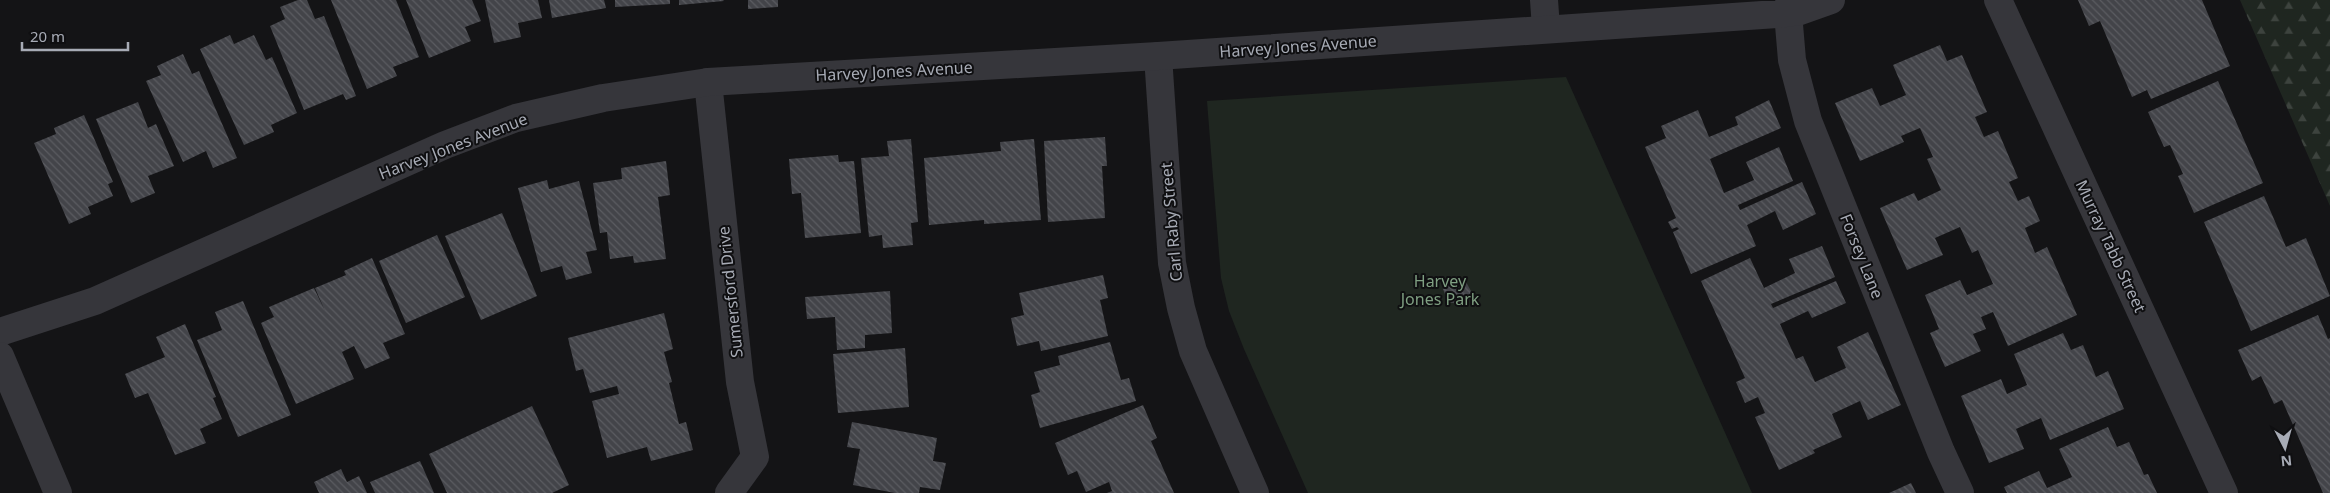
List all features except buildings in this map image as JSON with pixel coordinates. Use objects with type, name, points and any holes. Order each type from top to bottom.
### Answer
[{"type":"street","points":[[1544,0],[1546,28]]},
{"type":"street","name":"Harvey Jones Avenue","points":[[0,332],[95,301],[445,145],[516,118],[602,98],[708,82],[1158,56],[1788,12],[1831,0]]},
{"type":"street","name":"Murray Tabb Street","points":[[1998,0],[2224,493]]},
{"type":"street","name":"Forsey Lane","points":[[1788,12],[1792,60],[1808,121],[1941,452],[1960,493]]},
{"type":"street","name":"Carl Raby Street","points":[[1158,56],[1172,263],[1180,308],[1193,351],[1255,493]]},
{"type":"street","name":"Sumersford Drive","points":[[708,82],[740,382],[755,458],[729,493]]},
{"type":"street","points":[[0,356],[58,493]]},
{"type":"green space","points":[[2240,0],[2330,0],[2330,206]]},
{"type":"green space","name":"Harvey Jones Park","points":[[1566,77],[1752,493],[1308,493],[1229,311],[1221,278],[1207,101]]}]
